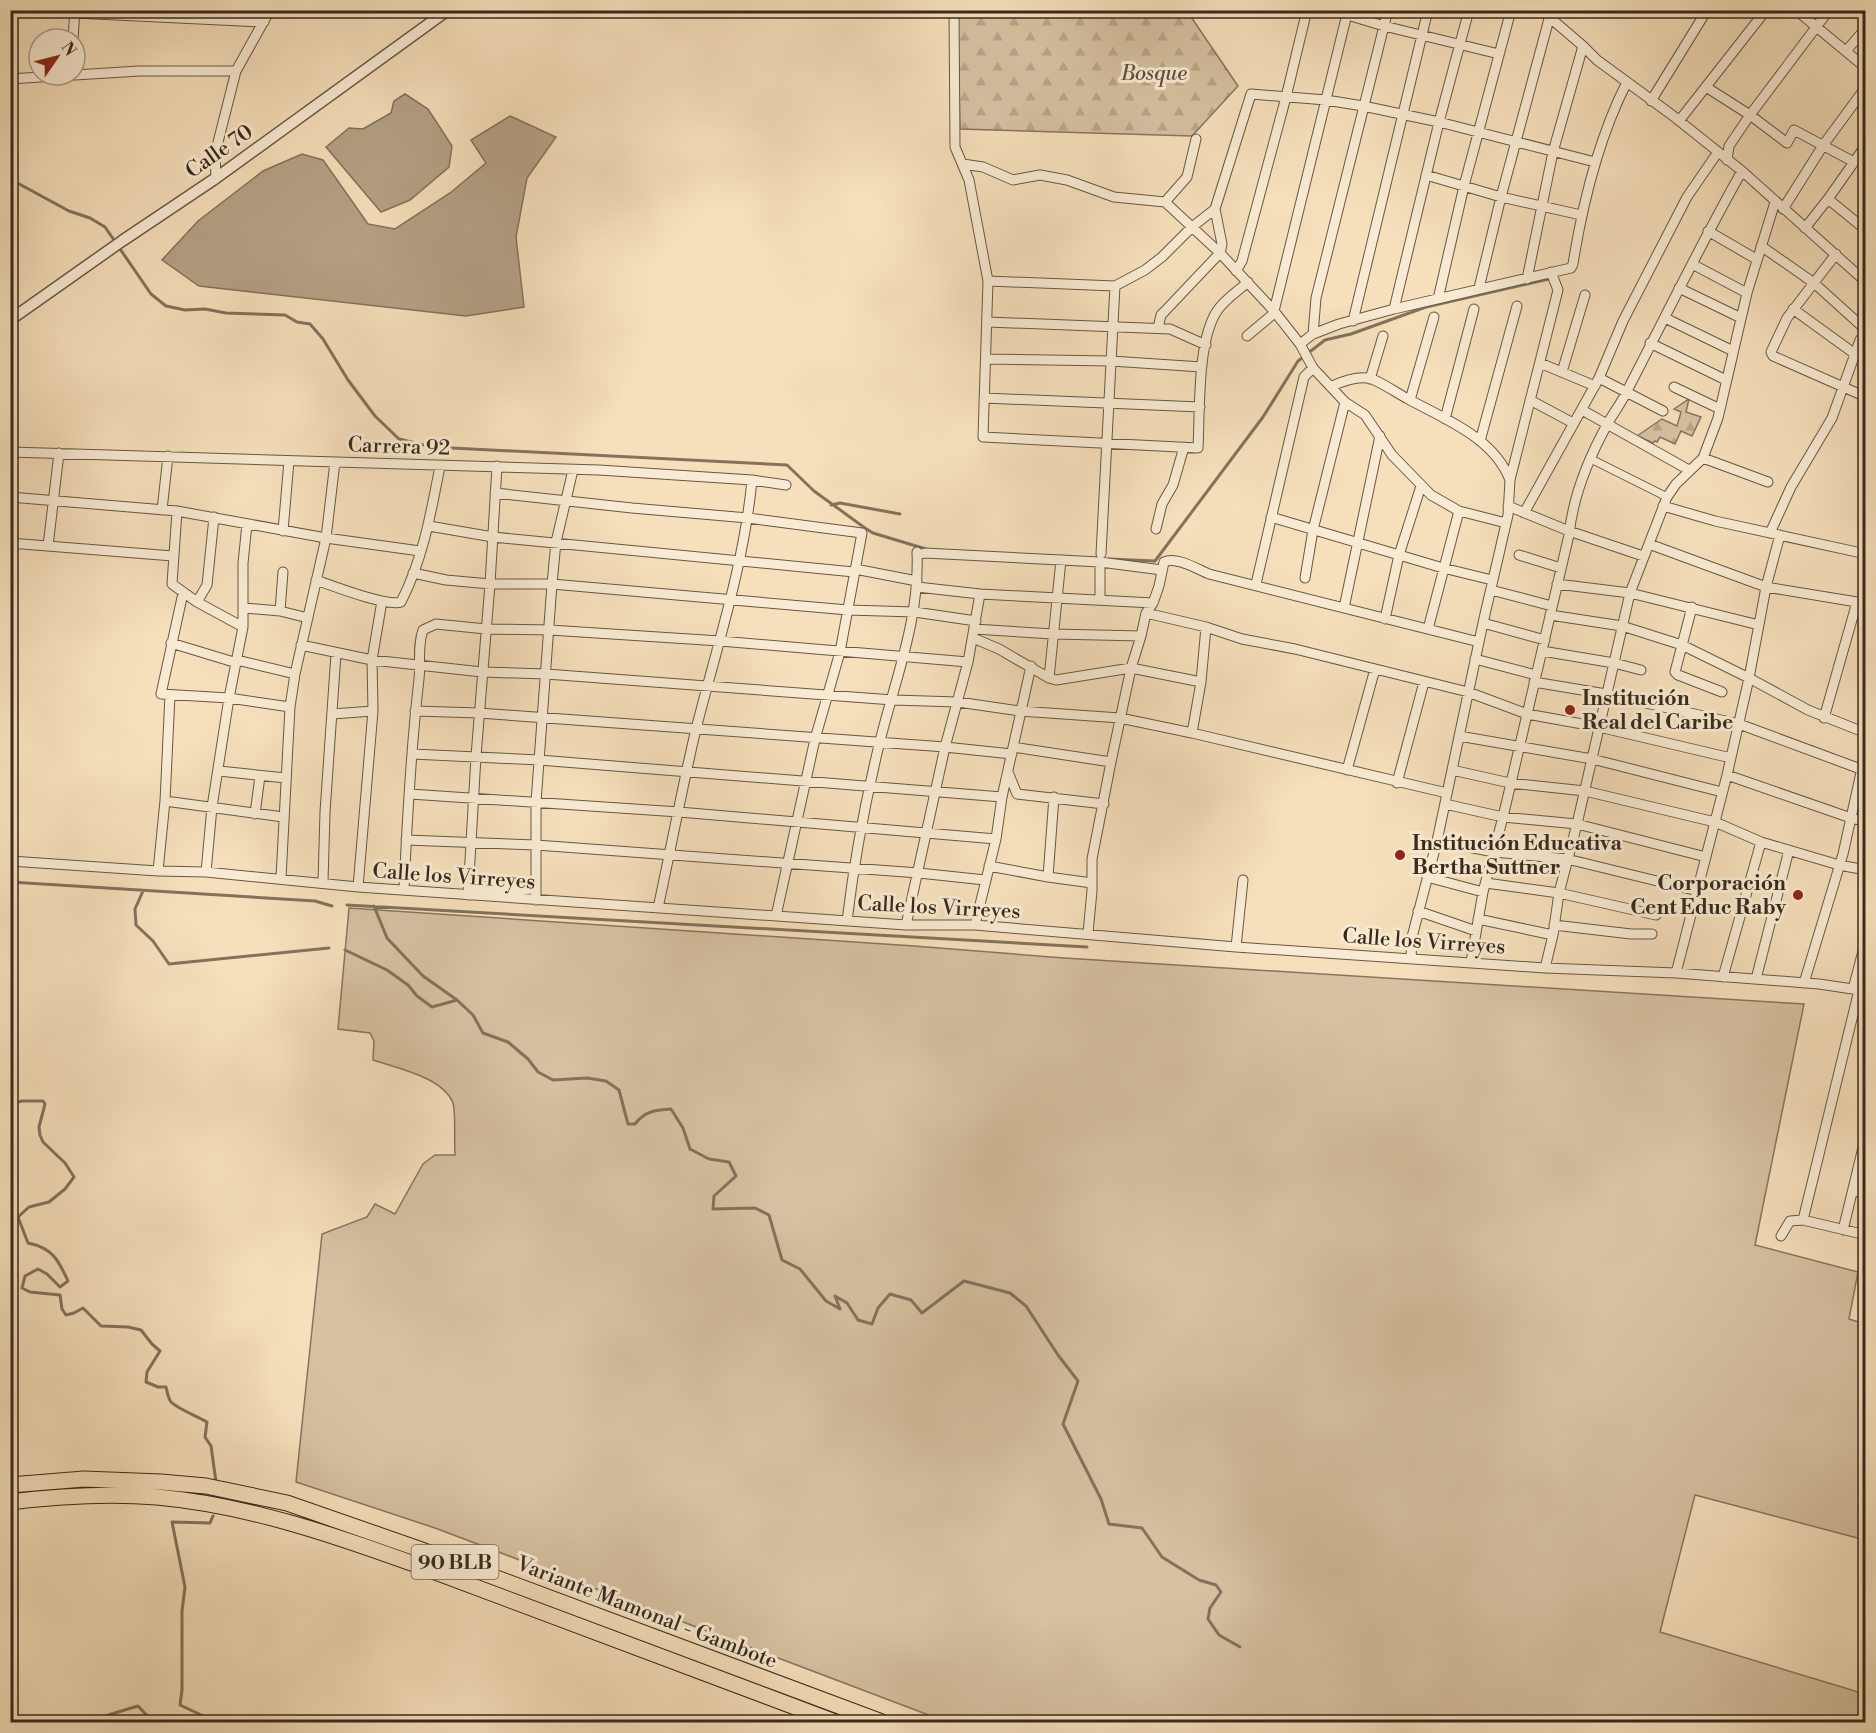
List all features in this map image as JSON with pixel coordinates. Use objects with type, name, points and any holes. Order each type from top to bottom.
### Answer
[{"type":"highway","name":"Variante Mamonal - Gambote","points":[[10,1485],[84,1479],[161,1482],[224,1490],[287,1503],[419,1549],[882,1722]]},
{"type":"highway","points":[[10,1502],[121,1495],[158,1497],[231,1508],[280,1519],[414,1564],[835,1722]]},
{"type":"street","points":[[216,178],[215,154],[236,71],[270,10]]},
{"type":"street","name":"Calle 70","points":[[10,320],[216,178],[448,10]]},
{"type":"street","points":[[954,10],[952,39],[955,147],[969,180],[988,281],[983,437],[1198,448],[1202,367],[1212,322],[1218,309],[1248,282]]},
{"type":"street","points":[[1236,271],[1245,251],[1287,97],[1307,10]]},
{"type":"street","points":[[1331,10],[1422,36],[1499,54]]},
{"type":"street","points":[[1313,334],[1316,298],[1388,10]]},
{"type":"street","points":[[1353,321],[1428,10]]},
{"type":"street","points":[[1394,309],[1439,122],[1469,10]]},
{"type":"street","points":[[1438,299],[1464,186],[1510,10]]},
{"type":"street","points":[[1540,10],[1597,60],[1742,171],[1866,282]]},
{"type":"street","points":[[1651,101],[1707,10]]},
{"type":"street","points":[[1679,121],[1766,10]]},
{"type":"street","points":[[1796,10],[1866,68]]},
{"type":"street","points":[[1727,160],[1729,146],[1750,115],[1829,10]]},
{"type":"street","points":[[73,27],[74,12],[264,22]]},
{"type":"street","points":[[1247,336],[1274,311],[1347,13]]},
{"type":"street","points":[[1479,288],[1549,19]]},
{"type":"street","points":[[1846,51],[1866,28]]},
{"type":"street","points":[[1527,279],[1540,205],[1583,46]]},
{"type":"street","points":[[87,74],[139,71],[236,71]]},
{"type":"street","points":[[10,79],[27,78]]},
{"type":"street","points":[[1301,347],[1313,334],[1327,328],[1479,288],[1571,268],[1581,215],[1595,162],[1611,113],[1627,82]]},
{"type":"street","points":[[1706,87],[1750,115],[1787,143],[1794,130],[1854,162]]},
{"type":"street","points":[[1783,209],[1824,144],[1866,87]]},
{"type":"street","points":[[1158,328],[1161,315],[1220,253],[1222,244],[1215,209],[1251,94],[1326,100],[1363,106],[1439,122],[1595,162]]},
{"type":"street","points":[[1165,202],[1187,177],[1196,139]]},
{"type":"street","points":[[1805,228],[1866,145]]},
{"type":"street","points":[[1524,513],[1597,382],[1623,321],[1687,197],[1718,152]]},
{"type":"street","points":[[963,164],[982,167],[1013,180],[1040,175],[1067,180],[1114,197],[1165,202],[1248,282],[1274,311],[1301,347],[1310,364],[1345,402],[1363,413],[1392,455],[1421,486],[1431,495],[1459,510],[1506,523]]},
{"type":"street","points":[[1471,962],[1485,887],[1545,640],[1573,506],[1591,459],[1608,424],[1665,318],[1707,231],[1742,171]]},
{"type":"street","points":[[1426,175],[1501,197],[1581,215]]},
{"type":"street","points":[[1828,199],[1866,230]]},
{"type":"street","points":[[1545,968],[1554,930],[1558,893],[1585,791],[1630,593],[1665,502],[1676,484],[1703,458],[1720,409],[1746,293],[1775,202]]},
{"type":"street","points":[[988,281],[1115,286],[1145,270],[1162,257],[1192,227],[1215,209]]},
{"type":"street","points":[[1707,231],[1756,259]]},
{"type":"street","points":[[1676,973],[1739,724],[1775,534],[1791,487],[1832,418],[1855,354],[1866,331],[1814,283],[1761,246]]},
{"type":"street","points":[[1836,255],[1793,309],[1771,352],[1773,356],[1866,397]]},
{"type":"street","points":[[1692,264],[1746,293]]},
{"type":"street","points":[[1411,958],[1412,937],[1437,842],[1506,523],[1510,480],[1558,290],[1551,272]]},
{"type":"street","points":[[1100,600],[1115,286]]},
{"type":"street","points":[[1679,288],[1741,318]]},
{"type":"street","points":[[1562,372],[1585,295]]},
{"type":"street","points":[[1480,441],[1517,306]]},
{"type":"street","points":[[1445,418],[1474,309]]},
{"type":"street","points":[[1793,309],[1855,354]]},
{"type":"street","points":[[1410,400],[1434,317]]},
{"type":"street","points":[[1665,318],[1733,351]]},
{"type":"street","points":[[988,322],[1170,329],[1206,345]]},
{"type":"street","points":[[1371,379],[1383,336]]},
{"type":"street","points":[[1650,343],[1726,380]]},
{"type":"street","points":[[987,359],[1202,367]]},
{"type":"street","points":[[1540,363],[1626,393],[1662,411]]},
{"type":"street","points":[[1256,584],[1304,377],[1310,364]]},
{"type":"street","points":[[1332,386],[1351,379],[1371,379],[1445,418],[1480,441],[1504,465],[1510,480]]},
{"type":"street","points":[[1674,387],[1720,409]]},
{"type":"street","points":[[984,398],[1200,407]]},
{"type":"street","points":[[1530,399],[1573,423]]},
{"type":"street","points":[[1305,578],[1313,530],[1345,402]]},
{"type":"street","points":[[1582,410],[1689,470]]},
{"type":"street","points":[[1344,608],[1380,436]]},
{"type":"street","points":[[1156,529],[1162,504],[1173,485],[1184,447]]},
{"type":"street","name":"Carrera 92","points":[[10,452],[599,470],[752,480],[786,485]]},
{"type":"street","points":[[48,546],[58,453]]},
{"type":"street","points":[[162,510],[168,456]]},
{"type":"street","points":[[1703,458],[1768,482]]},
{"type":"street","points":[[1591,459],[1665,502],[1775,534],[1866,554]]},
{"type":"street","points":[[283,531],[289,461]]},
{"type":"street","points":[[281,878],[290,707],[301,645],[326,538],[335,462]]},
{"type":"street","points":[[316,580],[382,601],[401,602],[429,526],[440,466]]},
{"type":"street","points":[[468,890],[497,466]]},
{"type":"street","points":[[536,900],[536,802],[552,584],[556,543],[573,470]]},
{"type":"street","points":[[658,908],[696,730],[730,601],[748,518],[752,480]]},
{"type":"street","points":[[1385,619],[1399,555],[1421,486]]},
{"type":"street","points":[[495,493],[748,518],[862,533],[840,652],[815,739],[776,916]]},
{"type":"street","points":[[10,497],[177,511],[283,531],[420,551]]},
{"type":"street","points":[[1508,506],[1569,531],[1643,556]]},
{"type":"street","points":[[1428,629],[1459,510]]},
{"type":"street","points":[[177,511],[172,584],[197,602],[243,627]]},
{"type":"street","points":[[197,602],[207,585],[214,517]]},
{"type":"street","points":[[1271,517],[1443,568],[1492,580]]},
{"type":"street","points":[[206,872],[212,807],[243,627],[243,563],[248,524]]},
{"type":"street","points":[[429,526],[493,537],[738,562],[855,571],[980,594],[1153,603]]},
{"type":"street","points":[[10,543],[173,556]]},
{"type":"street","points":[[1648,544],[1766,587],[1861,604],[1824,718]]},
{"type":"street","points":[[847,921],[853,869],[879,742],[893,700],[915,612],[917,553],[1061,560],[1101,558],[1162,570]]},
{"type":"street","points":[[1519,555],[1561,568]]},
{"type":"street","points":[[1088,933],[1092,859],[1111,762],[1131,668],[1146,613],[1153,603],[1164,561],[1169,559],[1209,574],[1479,642]]},
{"type":"street","points":[[1049,678],[1061,560]]},
{"type":"street","points":[[280,611],[284,572]]},
{"type":"street","points":[[413,573],[446,580],[490,584],[552,584],[730,601],[848,610],[915,612],[974,629],[1141,636]]},
{"type":"street","points":[[1557,584],[1630,593],[1759,625]]},
{"type":"street","points":[[1491,590],[1551,611],[1622,626],[1682,645],[1824,718],[1866,733]]},
{"type":"street","points":[[183,593],[161,694],[229,698],[290,707]]},
{"type":"street","points":[[906,925],[945,747],[968,662],[980,594]]},
{"type":"street","points":[[358,887],[372,711],[372,660],[382,601]]},
{"type":"street","points":[[1692,607],[1675,672],[1722,692]]},
{"type":"street","points":[[244,608],[280,611],[308,618]]},
{"type":"street","points":[[1146,613],[1206,627],[1242,639],[1468,692],[1527,714],[1599,727],[1731,758]]},
{"type":"street","points":[[1483,623],[1545,640]]},
{"type":"street","points":[[404,890],[420,666],[419,642],[423,630],[436,624],[486,629],[550,630],[720,641],[968,662]]},
{"type":"street","points":[[1192,733],[1201,682],[1206,627]]},
{"type":"street","points":[[974,629],[1049,678],[1064,680],[1131,668],[1201,682]]},
{"type":"street","points":[[171,643],[237,662],[295,674]]},
{"type":"street","points":[[301,645],[372,660],[482,672],[708,685],[893,700],[958,702],[1020,711],[1120,718],[1447,793]]},
{"type":"street","points":[[1542,651],[1641,670]]},
{"type":"street","points":[[323,882],[336,654]]},
{"type":"street","points":[[1475,659],[1535,679],[1739,724],[1864,771]]},
{"type":"street","points":[[975,925],[996,839],[1003,795],[1031,666]]},
{"type":"street","points":[[1347,770],[1375,669]]},
{"type":"street","points":[[1397,783],[1424,682]]},
{"type":"street","points":[[158,871],[165,801],[170,695]]},
{"type":"street","points":[[332,714],[372,711]]},
{"type":"street","points":[[415,711],[479,713],[815,739],[1012,751],[1111,762]]},
{"type":"street","points":[[1459,736],[1592,759],[1722,792]]},
{"type":"street","points":[[1804,983],[1839,865],[1864,771],[1866,750]]},
{"type":"street","points":[[412,754],[539,760],[806,781],[1003,795],[1017,794],[1104,804]]},
{"type":"street","points":[[1452,770],[1510,783],[1585,791],[1715,822],[1761,842],[1839,865],[1866,870]]},
{"type":"street","points":[[219,771],[286,778]]},
{"type":"street","points":[[1008,772],[1017,794]]},
{"type":"street","points":[[1727,775],[1851,818],[1866,821]]},
{"type":"street","points":[[255,814],[260,776]]},
{"type":"street","points":[[410,795],[679,812],[996,839]]},
{"type":"street","points":[[1048,876],[1054,797]]},
{"type":"street","points":[[165,801],[284,817]]},
{"type":"street","points":[[1445,804],[1503,817],[1577,824],[1706,857]]},
{"type":"street","points":[[406,840],[536,845],[919,873],[985,880]]},
{"type":"street","points":[[1437,842],[1494,852],[1567,859],[1698,891]]},
{"type":"street","points":[[1723,977],[1761,842]]},
{"type":"street","points":[[1756,979],[1789,850]]},
{"type":"street","name":"Calle los Virreyes","points":[[10,861],[206,872],[404,890],[497,892],[536,900],[906,925],[975,925],[1236,947],[1545,968],[1676,973],[1804,983],[1859,990]]},
{"type":"street","points":[[989,866],[1092,883]]},
{"type":"street","points":[[1427,877],[1485,887],[1558,893],[1656,915]]},
{"type":"street","points":[[1236,947],[1243,880]]},
{"type":"street","points":[[497,892],[535,889]]},
{"type":"street","points":[[1418,912],[1476,931]]},
{"type":"street","points":[[1478,920],[1554,930],[1652,934]]},
{"type":"street","points":[[1803,1220],[1859,990],[1866,940]]},
{"type":"street","points":[[1843,1230],[1864,1154],[1866,1136]]},
{"type":"street","points":[[1853,1190],[1866,1194]]},
{"type":"street","points":[[1782,1236],[1788,1222],[1803,1220],[1866,1235]]},
{"type":"green space","name":"Bosque","points":[[957,11],[1187,11],[1238,86],[1192,136],[960,129]]},
{"type":"green space","points":[[1689,399],[1686,412],[1701,417],[1692,436],[1681,431],[1675,444],[1660,437],[1657,442],[1653,443],[1640,437],[1631,440],[1662,419],[1677,426],[1681,412],[1674,409]]},
{"type":"green space","points":[[349,908],[1064,958],[1804,1004],[1755,1245],[1858,1272],[1849,1319],[1865,1324],[1865,1540],[1695,1495],[1660,1632],[1865,1694],[1865,1722],[947,1722],[435,1528],[296,1482],[322,1234],[367,1217],[375,1204],[395,1214],[423,1164],[435,1155],[455,1155],[454,1108],[448,1094],[440,1086],[418,1075],[373,1060],[374,1041],[370,1033],[338,1029]]},
{"type":"shaded area","points":[[405,94],[428,109],[452,146],[449,167],[410,200],[381,212],[326,147],[349,128],[363,129],[391,113],[394,101]]},
{"type":"shaded area","points":[[510,116],[556,137],[527,178],[516,237],[524,307],[466,316],[199,286],[162,260],[198,221],[263,171],[302,154],[323,160],[368,224],[395,229],[450,193],[486,163],[471,140]]},
{"type":"waterway","points":[[10,179],[69,211],[90,218],[105,227],[151,294],[166,306],[185,310],[205,309],[226,313],[285,315],[297,322],[310,324],[323,339],[348,380],[375,416],[399,439],[432,447],[787,465],[814,491],[873,533],[926,549]]},
{"type":"waterway","points":[[1109,559],[1155,561],[1263,417],[1298,361],[1325,340],[1351,334],[1426,307],[1549,279]]},
{"type":"waterway","points":[[831,505],[840,503],[900,514]]},
{"type":"waterway","points":[[10,882],[315,901],[332,906]]},
{"type":"waterway","points":[[143,891],[135,909],[136,925],[153,941],[169,964],[329,948]]},
{"type":"waterway","points":[[347,905],[1087,947]]},
{"type":"waterway","points":[[374,906],[387,938],[423,976],[457,1000]]},
{"type":"waterway","points":[[345,950],[387,970],[432,1007],[457,1000],[473,1015],[483,1033],[508,1042],[528,1059],[538,1072],[553,1080],[587,1078],[606,1081],[619,1090],[628,1124],[635,1124],[651,1112],[671,1109],[683,1128],[690,1149],[709,1159],[729,1162],[736,1176],[714,1196],[713,1209],[755,1208],[769,1215],[782,1260],[800,1269],[826,1301],[840,1309],[835,1296],[847,1303],[858,1320],[872,1324],[878,1308],[890,1294],[911,1300],[922,1313],[964,1281],[1010,1293],[1026,1306],[1078,1381],[1063,1424],[1101,1499],[1109,1524],[1142,1528],[1162,1557],[1199,1580],[1216,1585],[1221,1592],[1210,1608],[1208,1619],[1219,1635],[1240,1647]]},
{"type":"waterway","points":[[10,1104],[22,1101],[43,1101],[45,1104],[39,1127],[40,1135],[43,1142],[65,1163],[74,1177],[65,1189],[49,1202],[29,1207],[18,1217],[28,1243],[49,1251],[61,1266],[68,1281],[60,1287],[47,1274],[38,1269],[25,1276],[22,1288],[30,1292],[60,1295],[62,1309],[66,1315],[83,1308],[101,1326],[141,1330],[160,1351],[147,1372],[146,1382],[158,1387],[166,1387],[171,1402],[207,1422],[205,1437],[211,1446],[216,1482]]},
{"type":"waterway","points":[[213,1516],[210,1523],[172,1522],[185,1587],[182,1611],[180,1705],[216,1722]]},
{"type":"waterway","points":[[85,1722],[138,1706],[153,1722]]},
{"type":"place","name":"Institución Real del Caribe","points":[[1570,710]]},
{"type":"place","name":"Institución Educativa Bertha Suttner","points":[[1400,855]]},
{"type":"place","name":"Corporación Cent Educ Raby","points":[[1798,895]]}]
